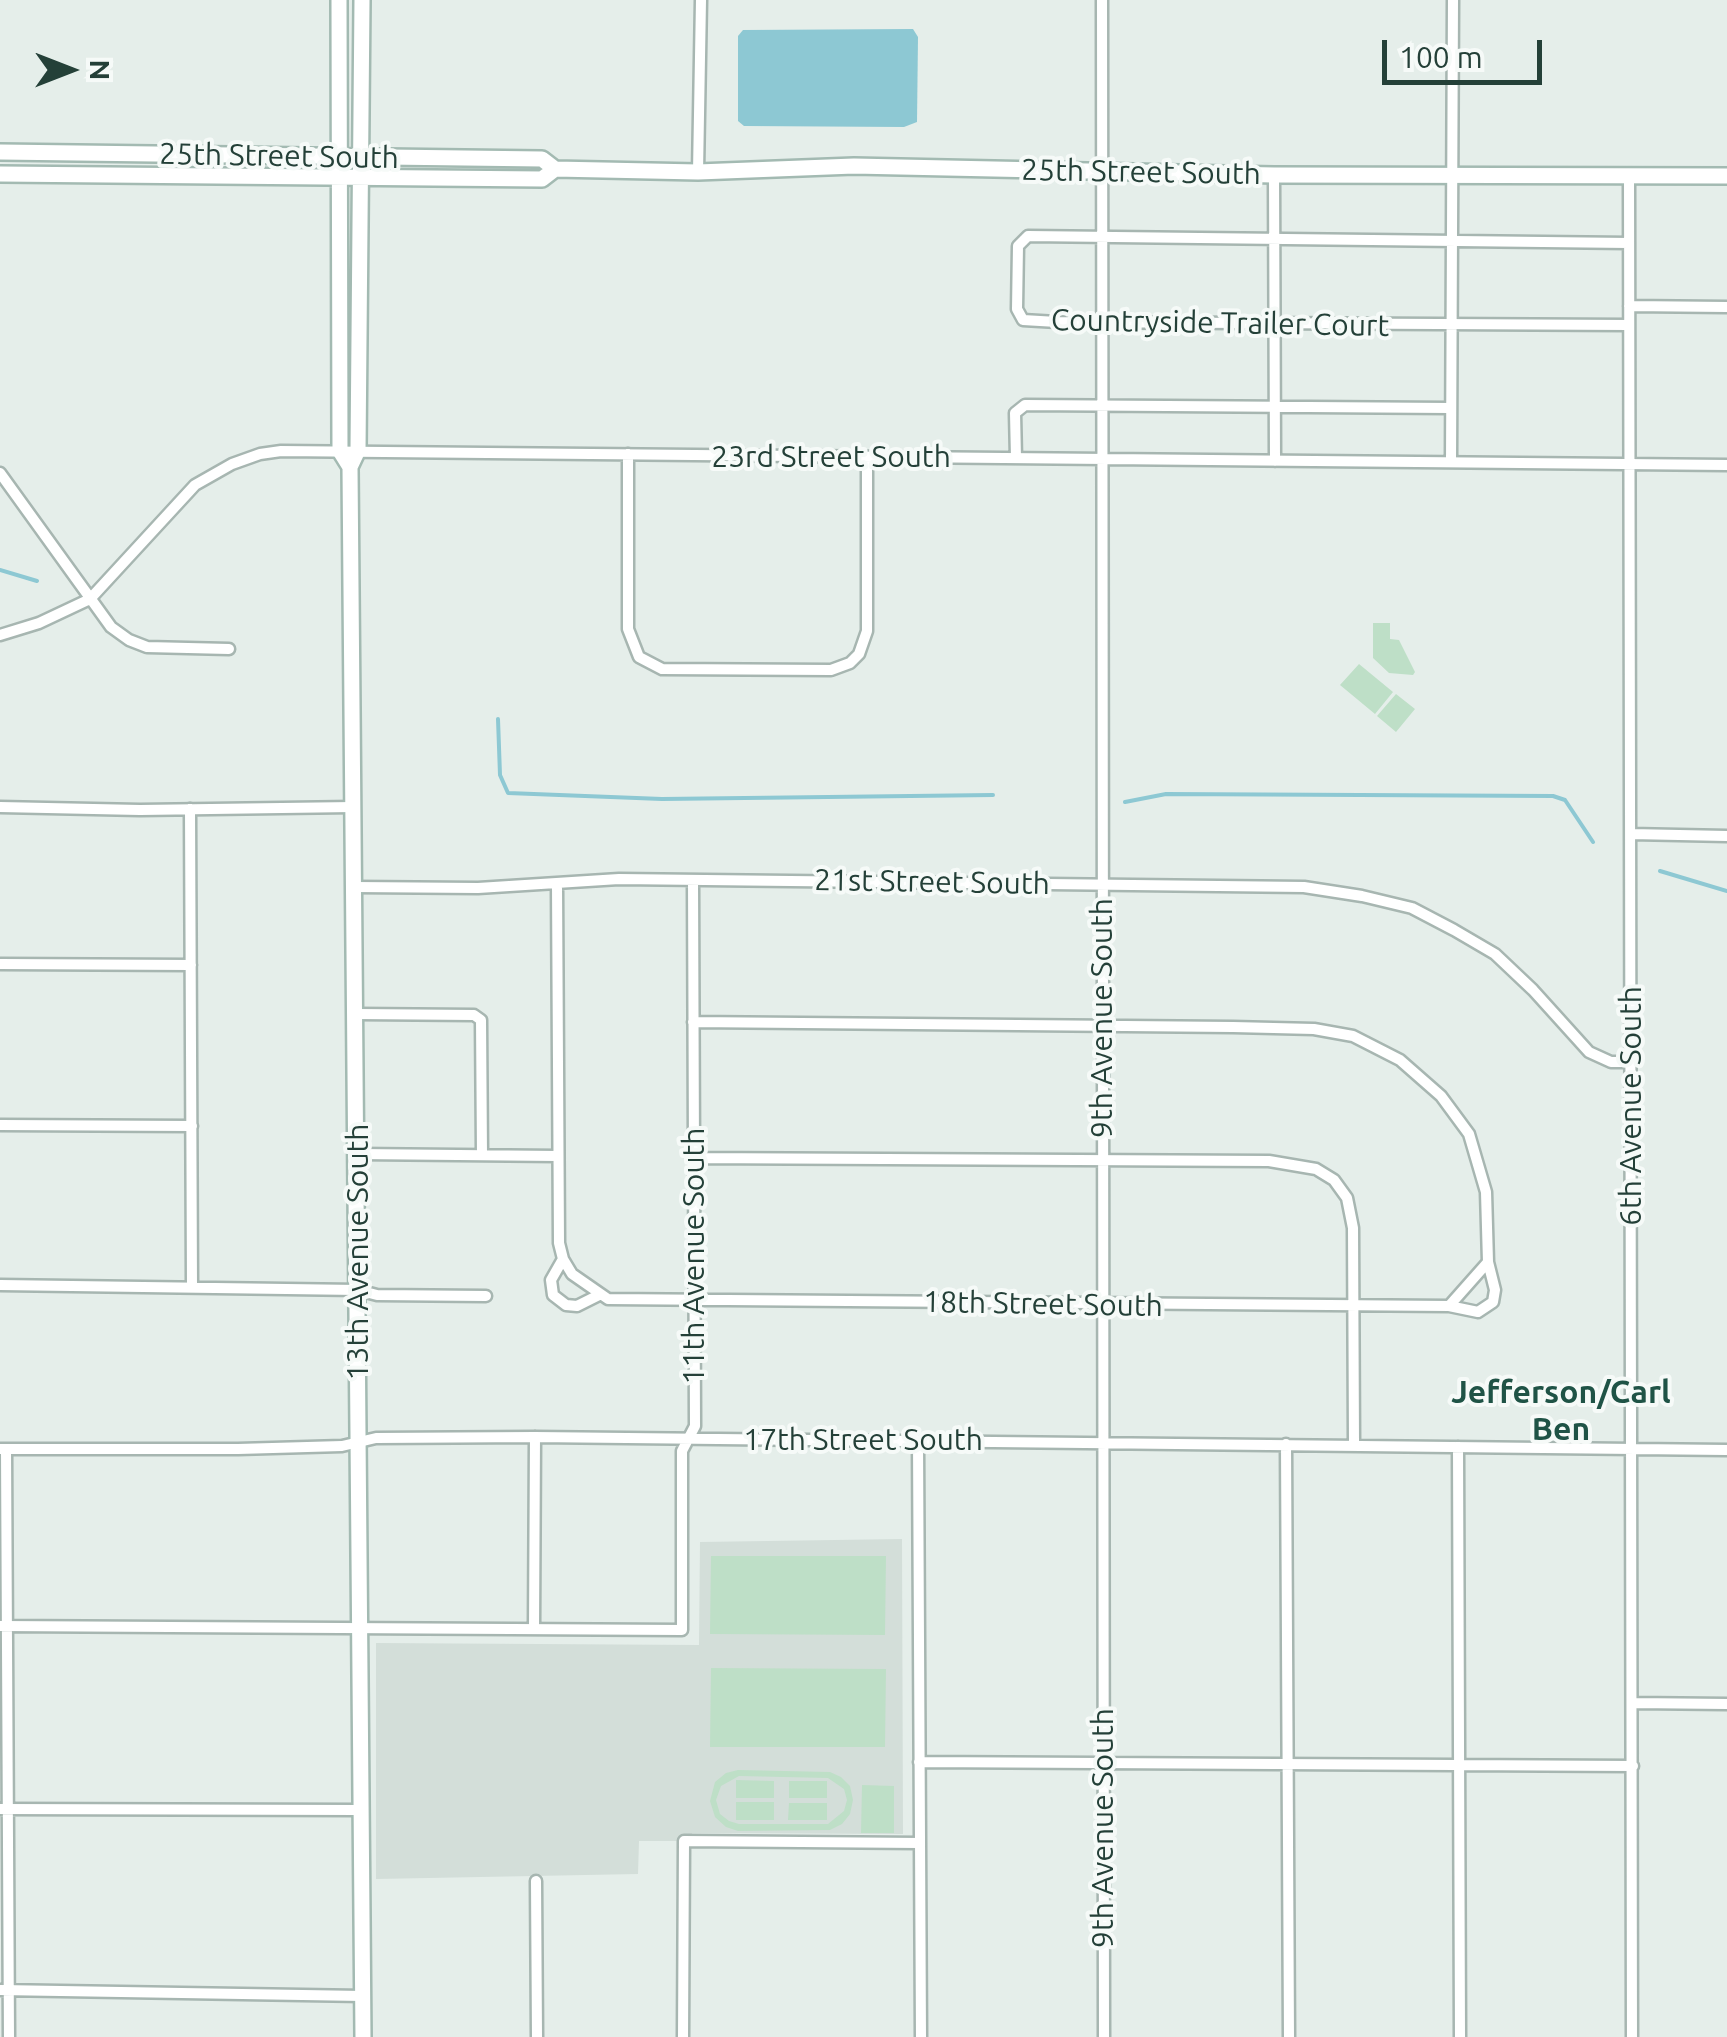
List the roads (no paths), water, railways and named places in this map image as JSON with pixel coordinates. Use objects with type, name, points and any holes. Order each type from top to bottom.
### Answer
[{"type":"main road","points":[[340,0],[340,451],[350,467]]},
{"type":"main road","name":"13th Avenue South","points":[[362,0],[358,450],[350,467],[363,2037]]},
{"type":"main road","name":"25th Street South","points":[[0,152],[542,160],[555,170]]},
{"type":"main road","name":"25th Street South","points":[[0,174],[542,179],[555,170],[698,172],[854,166],[1274,175],[1727,176]]},
{"type":"street","points":[[698,172],[700,0]]},
{"type":"street","name":"9th Avenue South","points":[[1102,0],[1104,2037]]},
{"type":"street","points":[[1451,462],[1453,0]]},
{"type":"street","points":[[1274,175],[1276,461]]},
{"type":"street","name":"6th Avenue South","points":[[1629,176],[1632,2037]]},
{"type":"street","name":"Countryside Trailer Court","points":[[1628,243],[1028,236],[1020,241],[1017,310],[1023,320],[1100,322],[1629,325]]},
{"type":"street","points":[[1629,306],[1727,307]]},
{"type":"street","points":[[1016,458],[1016,414],[1025,405],[1450,408]]},
{"type":"street","name":"23rd Street South","points":[[0,635],[39,623],[90,599],[180,498],[214,473],[260,454],[358,450],[1727,465]]},
{"type":"street","points":[[628,454],[628,628],[634,650],[644,662],[662,669],[831,670],[850,663],[859,654],[867,631],[867,457]]},
{"type":"street","points":[[0,473],[111,627],[128,640],[147,647],[228,649]]},
{"type":"street","points":[[0,807],[353,807]]},
{"type":"street","points":[[190,809],[192,1287]]},
{"type":"street","points":[[1631,834],[1727,836]]},
{"type":"street","name":"21st Street South","points":[[355,887],[478,888],[619,879],[1304,887],[1412,908],[1495,954],[1590,1052],[1612,1062],[1631,1062]]},
{"type":"street","name":"11th Avenue South","points":[[534,1628],[682,1630],[682,1451],[695,1426],[693,880]]},
{"type":"street","points":[[557,885],[559,1243],[563,1259],[551,1280],[553,1295],[566,1306],[577,1306],[600,1295]]},
{"type":"street","points":[[0,964],[191,964]]},
{"type":"street","points":[[357,1014],[474,1015],[481,1020],[482,1156]]},
{"type":"street","points":[[693,1022],[1314,1029],[1353,1036],[1400,1060],[1441,1096],[1469,1134],[1486,1192],[1488,1262],[1448,1306]]},
{"type":"street","points":[[0,1125],[192,1126]]},
{"type":"street","points":[[358,1154],[558,1156]]},
{"type":"street","points":[[693,1158],[1270,1161],[1316,1169],[1334,1180],[1348,1198],[1354,1228],[1354,1444]]},
{"type":"street","name":"18th Street South","points":[[563,1259],[583,1284],[608,1299],[1448,1306],[1478,1312],[1493,1302],[1495,1290],[1488,1262]]},
{"type":"street","points":[[0,1285],[358,1290],[376,1295],[486,1296]]},
{"type":"street","points":[[4,1626],[534,1628],[534,1437]]},
{"type":"street","name":"17th Street South","points":[[3,1449],[238,1449],[342,1446],[376,1438],[534,1437],[1727,1450]]},
{"type":"street","points":[[918,1441],[921,2037]]},
{"type":"street","points":[[1286,1444],[1288,2037]]},
{"type":"street","points":[[1458,1447],[1460,2037]]},
{"type":"street","points":[[3,1449],[4,1990],[9,2037]]},
{"type":"street","points":[[1634,1703],[1727,1704]]},
{"type":"street","points":[[918,1762],[1633,1766]]},
{"type":"street","points":[[4,1809],[359,1810]]},
{"type":"street","points":[[683,2037],[684,1841],[919,1843]]},
{"type":"street","points":[[536,1881],[537,2037]]},
{"type":"street","points":[[4,1990],[363,1996]]},
{"type":"water","points":[[913,29],[918,37],[917,122],[904,127],[744,126],[738,121],[738,36],[743,30]]},
{"type":"waterway","points":[[0,570],[37,581]]},
{"type":"waterway","points":[[498,719],[500,775],[508,793],[662,799],[993,795]]},
{"type":"waterway","points":[[1125,802],[1166,794],[1553,796],[1565,800],[1593,842]]},
{"type":"waterway","points":[[1660,871],[1727,891]]},
{"type":"district","name":"Jefferson/Carl Ben","points":[[1561,1410]]}]
